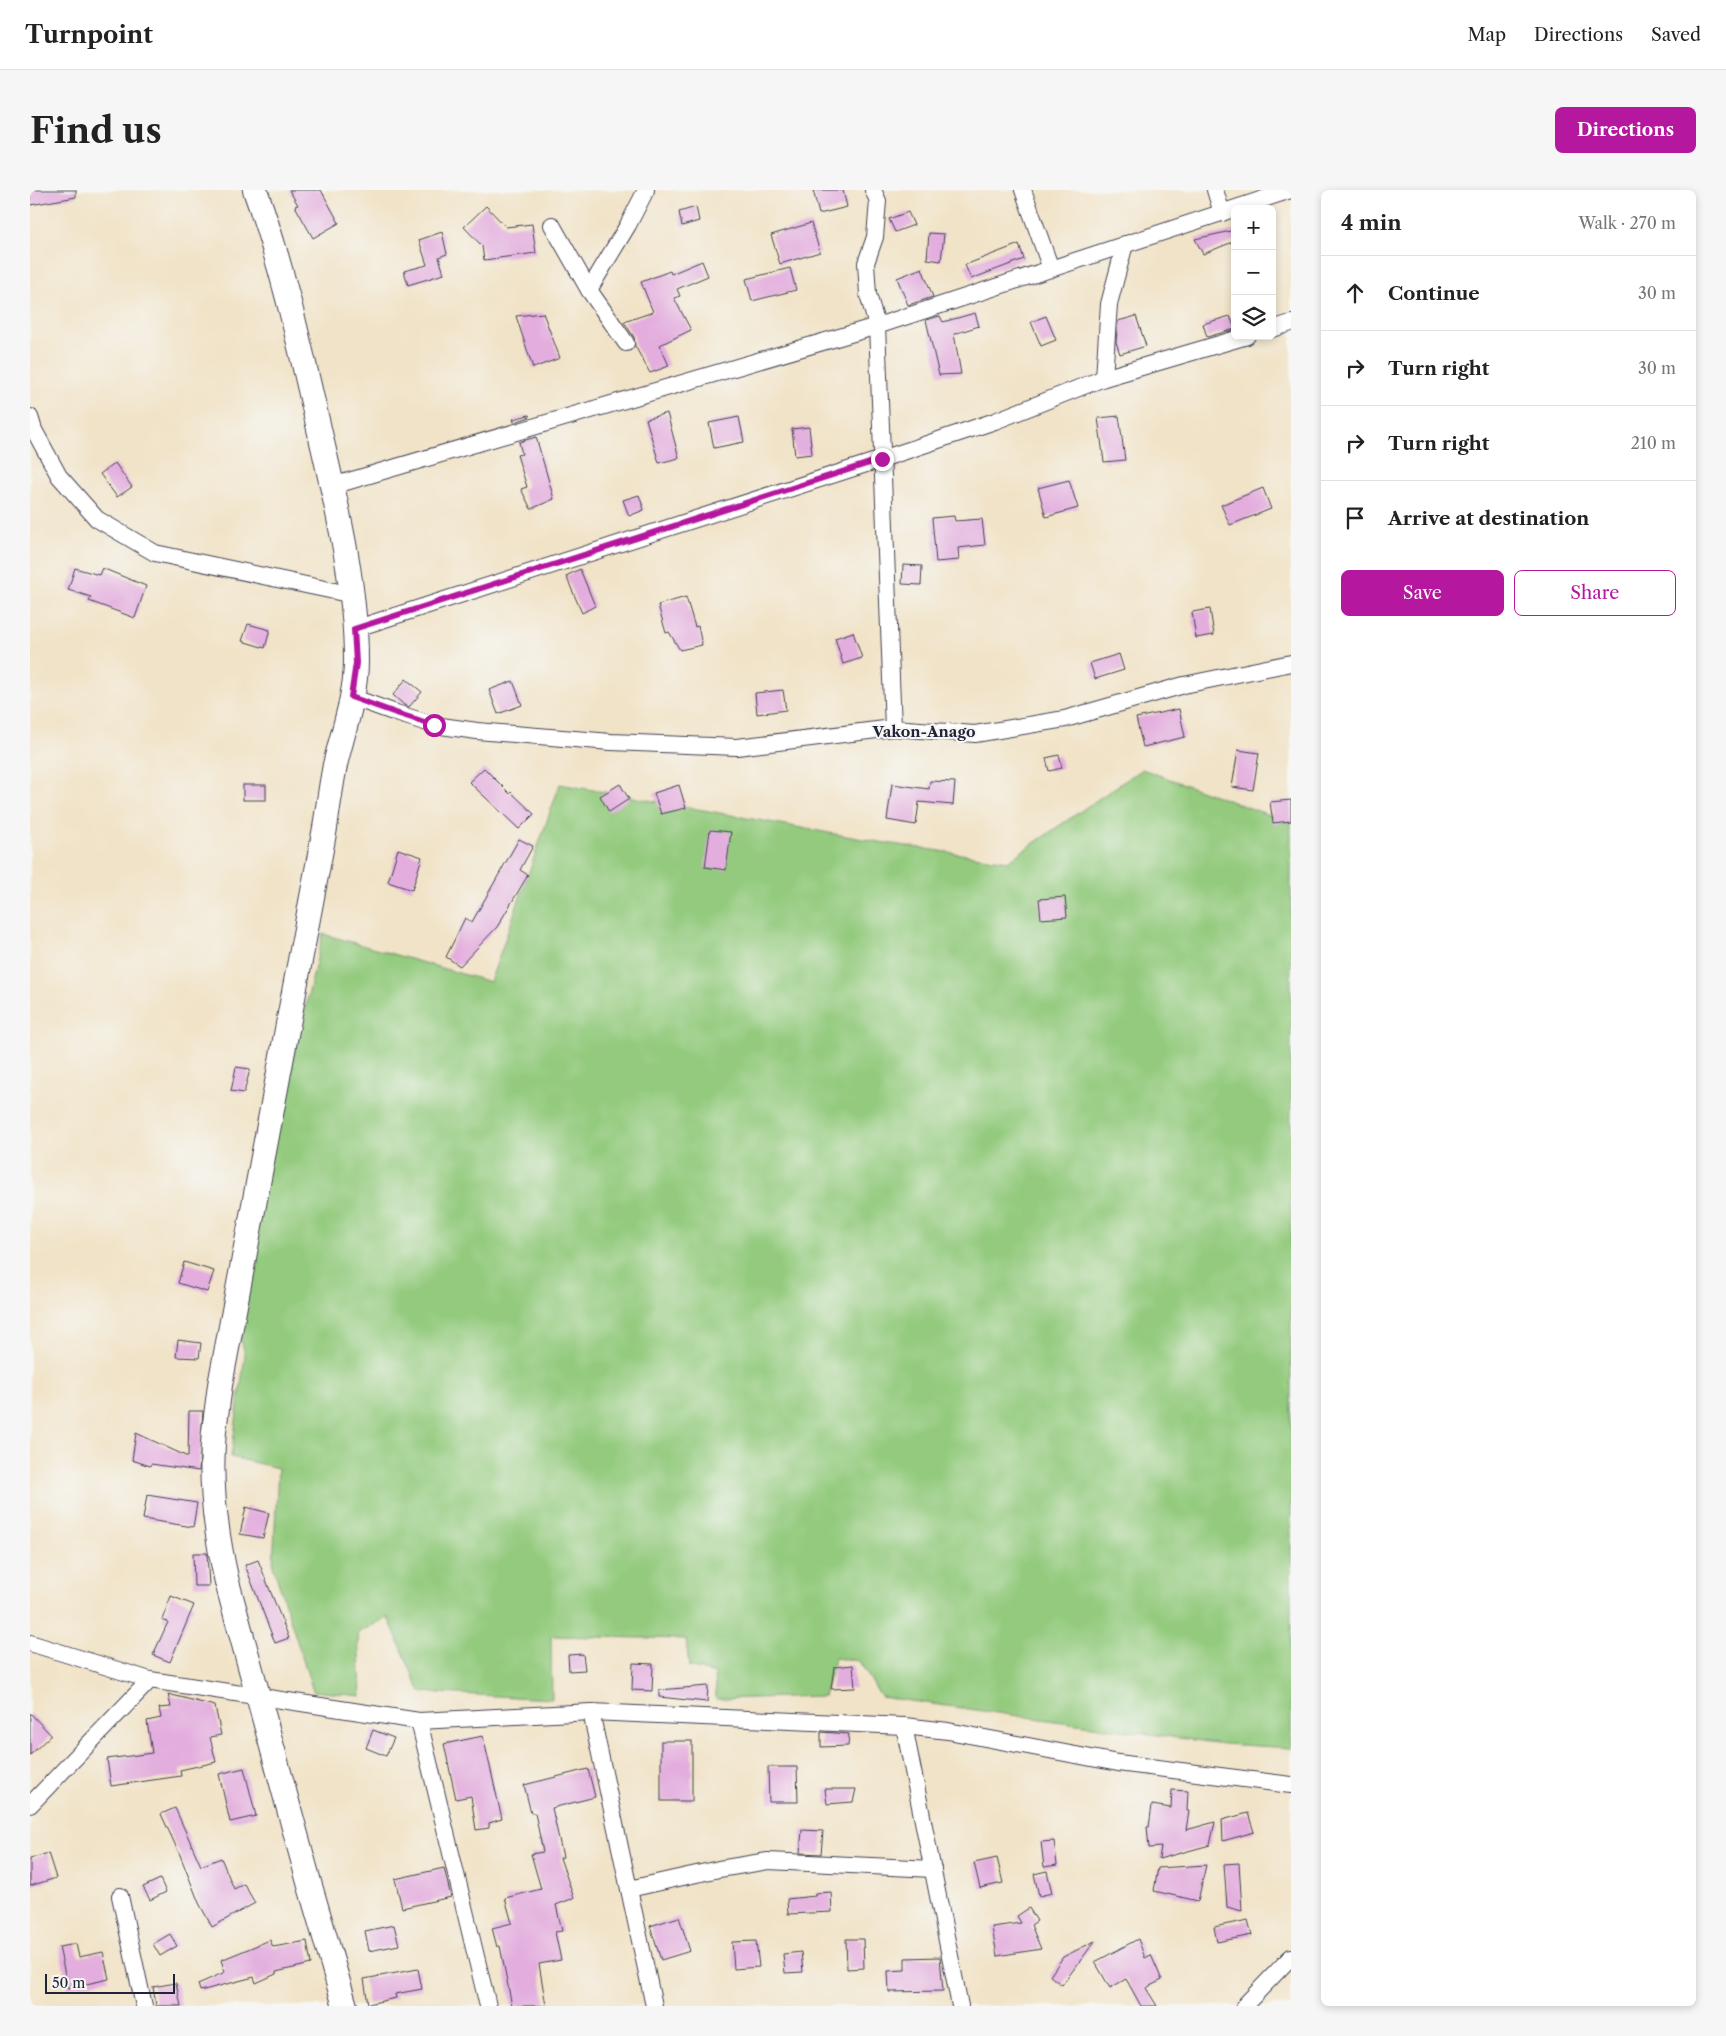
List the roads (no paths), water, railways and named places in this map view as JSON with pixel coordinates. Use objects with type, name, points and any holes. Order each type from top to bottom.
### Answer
[{"type":"main road","points":[[255,190],[268,226],[286,290],[346,547],[353,596],[356,663],[220,1385],[214,1433],[214,1498],[218,1542],[258,1698],[345,2006]]},
{"type":"street","points":[[589,290],[628,225],[646,190]]},
{"type":"street","points":[[873,190],[878,200],[875,236],[866,263],[868,294],[877,326],[893,728]]},
{"type":"street","points":[[1023,190],[1051,269]]},
{"type":"street","points":[[1215,190],[1222,213]]},
{"type":"street","points":[[332,486],[877,326],[1291,190]]},
{"type":"street","points":[[552,225],[589,290],[626,343]]},
{"type":"street","points":[[1104,378],[1109,304],[1125,244]]},
{"type":"street","points":[[1276,328],[1291,324]]},
{"type":"street","points":[[354,629],[882,459],[995,421],[1104,378],[1233,340]]},
{"type":"street","points":[[30,417],[59,476],[97,519],[155,553],[353,596]]},
{"type":"street","points":[[351,697],[434,725],[477,731],[611,742],[737,747],[893,728],[976,734],[1065,719],[1184,685],[1291,662]]},
{"type":"street","points":[[30,1643],[150,1680],[258,1698],[419,1721],[591,1712],[904,1726],[948,1732],[1118,1763],[1291,1784]]},
{"type":"street","points":[[30,1805],[150,1680]]},
{"type":"street","points":[[591,1712],[654,2006]]},
{"type":"street","points":[[419,1721],[488,2006]]},
{"type":"street","points":[[904,1726],[960,2006]]},
{"type":"street","points":[[629,1889],[719,1869],[768,1861],[932,1870]]},
{"type":"street","points":[[120,1896],[144,2006]]},
{"type":"street","points":[[1244,2006],[1291,1957]]},
{"type":"district","name":"Vakon-Anago","points":[[924,732]]}]
